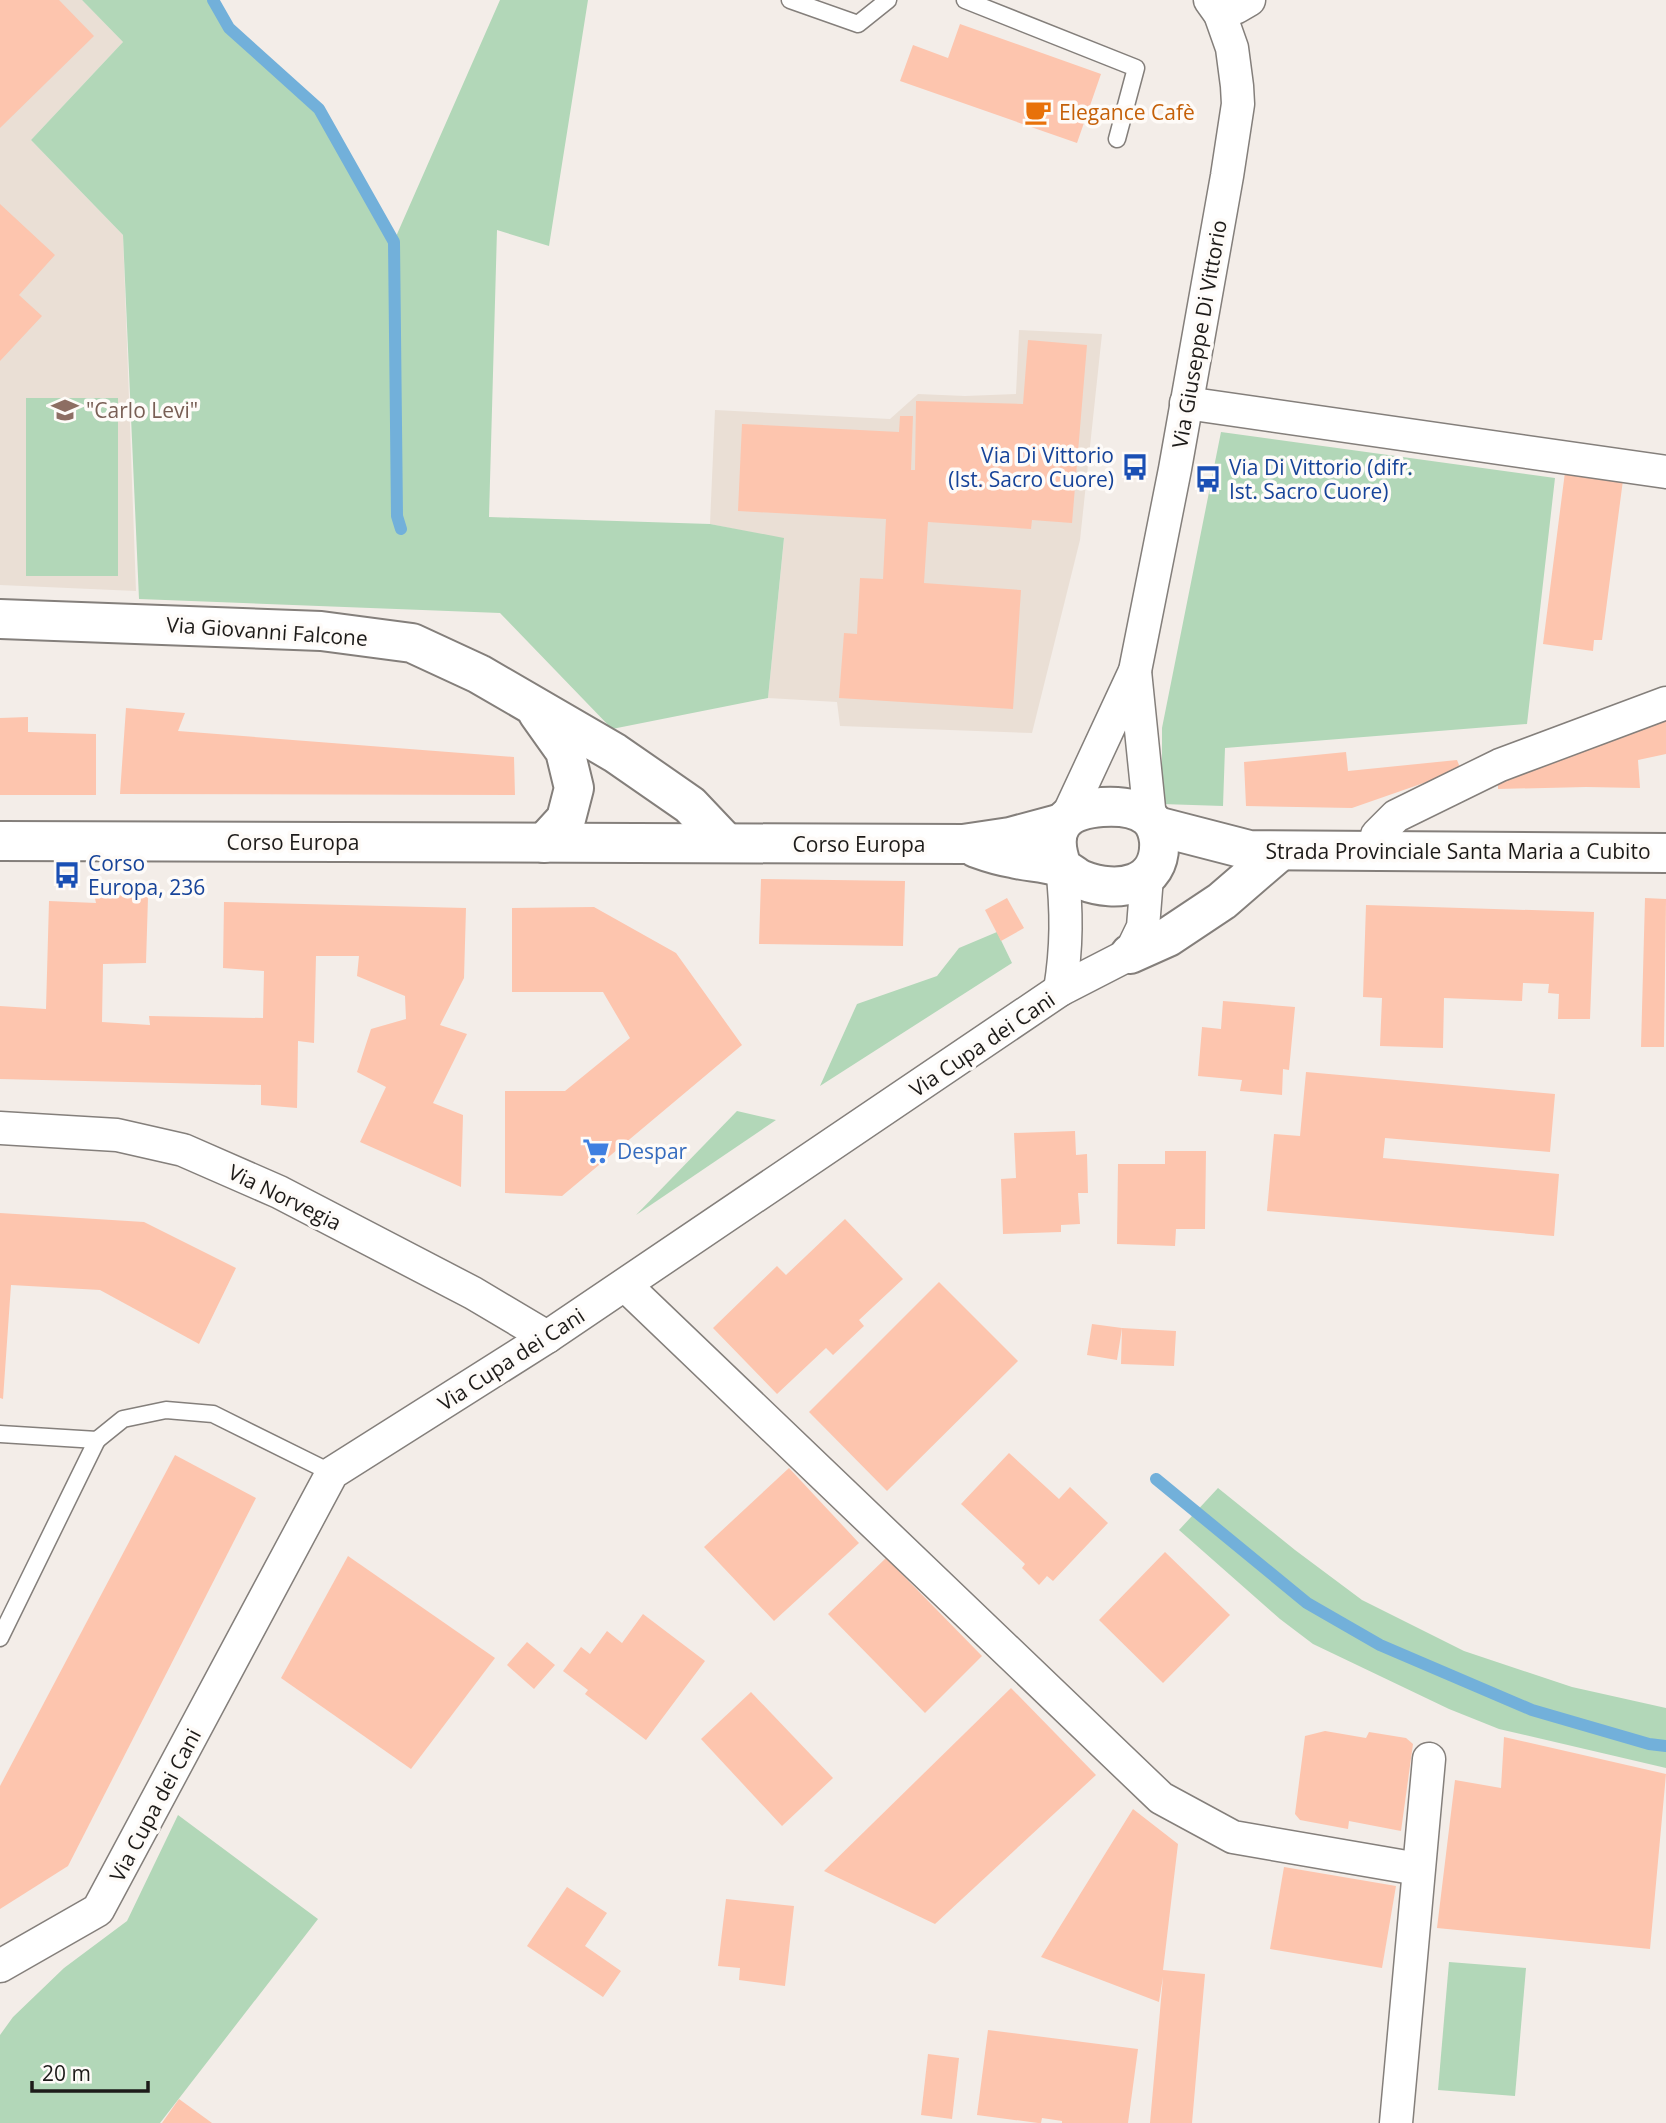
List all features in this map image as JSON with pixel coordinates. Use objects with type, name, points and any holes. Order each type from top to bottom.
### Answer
[{"type":"main road","name":"Via Giovanni Falcone","points":[[0,619],[321,631],[412,643],[479,674],[615,753],[690,805],[726,842]]},
{"type":"main road","points":[[533,706],[565,751],[574,788],[566,819],[544,842]]},
{"type":"main road","points":[[1110,806],[1135,809],[1153,822],[1159,841],[1158,857],[1150,875],[1131,884],[1105,886],[1080,880],[1062,867],[1009,858],[963,844],[1010,837],[1065,819],[1083,808],[1110,806]]},
{"type":"main road","points":[[1062,867],[1058,855],[1058,835],[1065,819]]},
{"type":"main road","name":"Strada Provinciale Santa Maria a Cubito","points":[[1153,822],[1264,851]]},
{"type":"main road","name":"Corso Europa","points":[[0,841],[963,844]]},
{"type":"main road","points":[[1130,954],[1168,937],[1222,901],[1264,851]]},
{"type":"main road","name":"Strada Provinciale Santa Maria a Cubito","points":[[1150,875],[1264,851],[1666,853]]},
{"type":"street","points":[[1216,5],[1237,7],[1248,0]]},
{"type":"street","name":"Via Giuseppe Di Vittorio","points":[[1065,819],[1135,671],[1186,403],[1238,104],[1232,48],[1216,5]]},
{"type":"street","points":[[1186,403],[1666,472]]},
{"type":"street","name":"Via Giuseppe Di Vittorio","points":[[1135,671],[1153,822]]},
{"type":"street","points":[[1374,851],[1377,835],[1396,816],[1500,765],[1666,703]]},
{"type":"street","points":[[1060,990],[1066,952],[1067,907],[1062,867]]},
{"type":"street","points":[[1130,954],[1143,927],[1150,875]]},
{"type":"street","name":"Via Cupa dei Cani","points":[[0,1966],[98,1910],[332,1473],[547,1337],[1060,990],[1130,954]]},
{"type":"street","name":"Via Norvegia","points":[[0,1128],[117,1135],[183,1150],[279,1192],[473,1293],[547,1337]]},
{"type":"street","points":[[625,1285],[1161,1798],[1233,1837],[1418,1869]]},
{"type":"street","points":[[1396,2123],[1429,1759]]},
{"type":"lane","points":[[790,0],[858,24],[888,0]]},
{"type":"lane","points":[[965,0],[1136,68],[1117,139]]},
{"type":"lane","points":[[0,1638],[97,1440],[123,1419],[166,1410],[213,1414],[332,1473]]},
{"type":"lane","points":[[0,1434],[97,1440]]},
{"type":"shaded area","name":"\"Carlo Levi\"","points":[[0,0],[82,0],[123,42],[31,140],[123,235],[136,591],[0,585]]},
{"type":"shaded area","points":[[1019,330],[1102,334],[1080,540],[1032,733],[840,726],[837,702],[768,698],[784,539],[710,524],[715,410],[890,419],[918,394],[1016,394]]},
{"type":"green space","points":[[82,0],[213,0],[229,28],[319,109],[394,241],[500,0],[588,0],[549,246],[497,230],[489,517],[710,524],[784,538],[768,698],[612,729],[500,613],[139,599],[123,235],[31,140],[123,42]]},
{"type":"green space","points":[[26,398],[118,398],[118,576],[26,576]]},
{"type":"green space","points":[[1221,432],[1555,478],[1527,724],[1225,748],[1223,806],[1162,804],[1162,728]]},
{"type":"green space","points":[[997,932],[1012,963],[820,1086],[857,1004],[937,976],[959,948]]},
{"type":"green space","points":[[737,1111],[776,1120],[636,1215]]},
{"type":"green space","points":[[1218,1488],[1362,1600],[1464,1651],[1572,1687],[1666,1708],[1666,1768],[1499,1729],[1449,1709],[1313,1644],[1280,1619],[1179,1530]]},
{"type":"green space","points":[[178,1815],[318,1919],[160,2123],[0,2123],[0,2035],[13,2017],[64,1968],[127,1921]]},
{"type":"green space","points":[[1449,1962],[1526,1968],[1515,2096],[1438,2090]]},
{"type":"building","points":[[0,0],[59,0],[94,36],[0,128]]},
{"type":"building","name":"Elegance Cafè","points":[[960,24],[1101,74],[1077,143],[900,81],[913,45],[948,58]]},
{"type":"building","points":[[0,204],[55,255],[19,295],[42,316],[0,361]]},
{"type":"building","points":[[1028,340],[1087,345],[1072,523],[1032,520],[1031,529],[928,522],[924,583],[1021,590],[1013,709],[839,698],[844,633],[857,634],[860,578],[883,579],[886,519],[738,511],[742,424],[899,432],[900,416],[913,416],[911,470],[915,470],[916,401],[1023,404]]},
{"type":"building","points":[[1565,472],[1623,480],[1602,640],[1594,640],[1593,651],[1543,644]]},
{"type":"building","points":[[126,708],[185,713],[178,731],[514,757],[515,795],[120,794]]},
{"type":"building","points":[[1666,711],[1666,754],[1638,760],[1640,788],[1498,789],[1498,772]]},
{"type":"building","points":[[28,717],[28,732],[96,734],[96,795],[0,795],[0,718]]},
{"type":"building","points":[[1346,752],[1348,771],[1457,760],[1461,770],[1352,808],[1246,806],[1244,762]]},
{"type":"building","points":[[761,879],[905,881],[903,946],[759,944]]},
{"type":"building","points":[[94,894],[148,897],[146,963],[103,964],[102,1022],[150,1025],[149,1016],[263,1018],[264,971],[223,968],[224,902],[466,908],[464,978],[440,1025],[467,1034],[433,1103],[463,1115],[461,1187],[360,1142],[386,1087],[357,1072],[371,1029],[406,1019],[405,996],[357,976],[359,956],[316,956],[314,1043],[298,1041],[297,1108],[261,1105],[261,1085],[0,1079],[0,1006],[46,1009],[49,901],[96,903]]},
{"type":"building","points":[[1007,898],[1024,928],[1001,941],[985,910]]},
{"type":"building","points":[[1645,898],[1666,899],[1664,1047],[1641,1047]]},
{"type":"building","points":[[1366,905],[1594,912],[1590,1019],[1558,1019],[1559,994],[1548,993],[1549,984],[1523,983],[1522,1001],[1444,998],[1443,1048],[1380,1046],[1382,998],[1363,997]]},
{"type":"building","points":[[594,907],[676,953],[742,1045],[562,1196],[505,1193],[505,1091],[565,1091],[630,1038],[603,992],[512,992],[512,908]]},
{"type":"building","points":[[1223,1001],[1295,1007],[1289,1070],[1283,1069],[1282,1095],[1240,1091],[1242,1080],[1198,1076],[1202,1027],[1221,1029]]},
{"type":"building","points":[[1306,1072],[1555,1094],[1550,1152],[1385,1138],[1383,1158],[1559,1174],[1554,1236],[1267,1211],[1274,1134],[1300,1136]]},
{"type":"building","points":[[1075,1131],[1076,1155],[1087,1154],[1088,1193],[1078,1193],[1080,1224],[1061,1225],[1061,1232],[1003,1234],[1001,1179],[1016,1178],[1014,1133]]},
{"type":"building","points":[[1165,1151],[1206,1151],[1205,1229],[1176,1229],[1175,1246],[1117,1244],[1118,1164],[1165,1164]]},
{"type":"building","points":[[0,1213],[144,1222],[236,1268],[199,1344],[100,1290],[11,1285],[3,1399],[0,1398]]},
{"type":"building","points":[[845,1219],[903,1279],[859,1320],[864,1326],[833,1355],[826,1348],[777,1394],[713,1328],[777,1266],[786,1275]]},
{"type":"building","points":[[939,1282],[1018,1361],[887,1491],[809,1412]]},
{"type":"building","points":[[1092,1324],[1122,1328],[1117,1360],[1087,1355]]},
{"type":"building","points":[[1122,1328],[1176,1331],[1174,1366],[1121,1364]]},
{"type":"building","points":[[1009,1453],[1059,1499],[1070,1487],[1108,1523],[1053,1581],[1047,1576],[1039,1585],[1022,1568],[1025,1564],[961,1504]]},
{"type":"building","points":[[175,1455],[256,1498],[68,1866],[0,1909],[0,1786]]},
{"type":"building","points":[[789,1468],[859,1543],[774,1621],[704,1547]]},
{"type":"building","points":[[1165,1552],[1230,1615],[1163,1683],[1099,1620]]},
{"type":"building","points":[[348,1556],[495,1658],[411,1769],[281,1678]]},
{"type":"building","points":[[886,1558],[982,1656],[925,1713],[828,1614]]},
{"type":"building","points":[[643,1614],[705,1661],[646,1740],[585,1694],[588,1690],[563,1671],[581,1647],[590,1654],[607,1631],[622,1643]]},
{"type":"building","points":[[527,1642],[555,1665],[534,1689],[507,1665]]},
{"type":"building","points":[[1011,1688],[1096,1775],[935,1924],[824,1871]]},
{"type":"building","points":[[751,1692],[833,1778],[782,1826],[701,1739]]},
{"type":"building","points":[[1325,1731],[1366,1738],[1369,1732],[1406,1738],[1413,1744],[1401,1831],[1349,1821],[1348,1829],[1300,1820],[1295,1814],[1305,1736]]},
{"type":"building","points":[[1504,1737],[1666,1774],[1650,1949],[1437,1928],[1455,1780],[1501,1788]]},
{"type":"building","points":[[1133,1809],[1178,1844],[1163,1970],[1205,1974],[1192,2123],[1150,2123],[1163,1977],[1159,2002],[1041,1957]]},
{"type":"building","points":[[1284,1867],[1396,1886],[1382,1968],[1270,1949]]},
{"type":"building","points":[[567,1887],[607,1913],[585,1946],[621,1971],[603,1997],[527,1946]]},
{"type":"building","points":[[726,1899],[794,1906],[785,1986],[739,1980],[740,1968],[718,1966]]},
{"type":"building","points":[[988,2030],[1138,2049],[1128,2123],[1062,2123],[1042,2118],[1041,2123],[1038,2123],[977,2115]]},
{"type":"building","points":[[928,2054],[959,2058],[952,2119],[921,2115]]},
{"type":"building","points":[[179,2099],[212,2123],[162,2123]]},
{"type":"waterway","points":[[213,0],[229,28],[319,109],[394,242],[397,516],[401,529]]},
{"type":"waterway","points":[[1156,1479],[1307,1603],[1380,1645],[1532,1710],[1649,1744],[1666,1746]]},
{"type":"place","name":"Elegance Cafè","points":[[1038,112]]},
{"type":"place","name":"\"Carlo Levi\"","points":[[65,410]]},
{"type":"place","name":"Via Di Vittorio (Ist. Sacro Cuore)","points":[[1135,467]]},
{"type":"place","name":"Via Di Vittorio (difr. Ist. Sacro Cuore)","points":[[1208,479]]},
{"type":"place","name":"Corso Europa, 236","points":[[67,875]]},
{"type":"place","name":"Despar","points":[[596,1151]]}]
